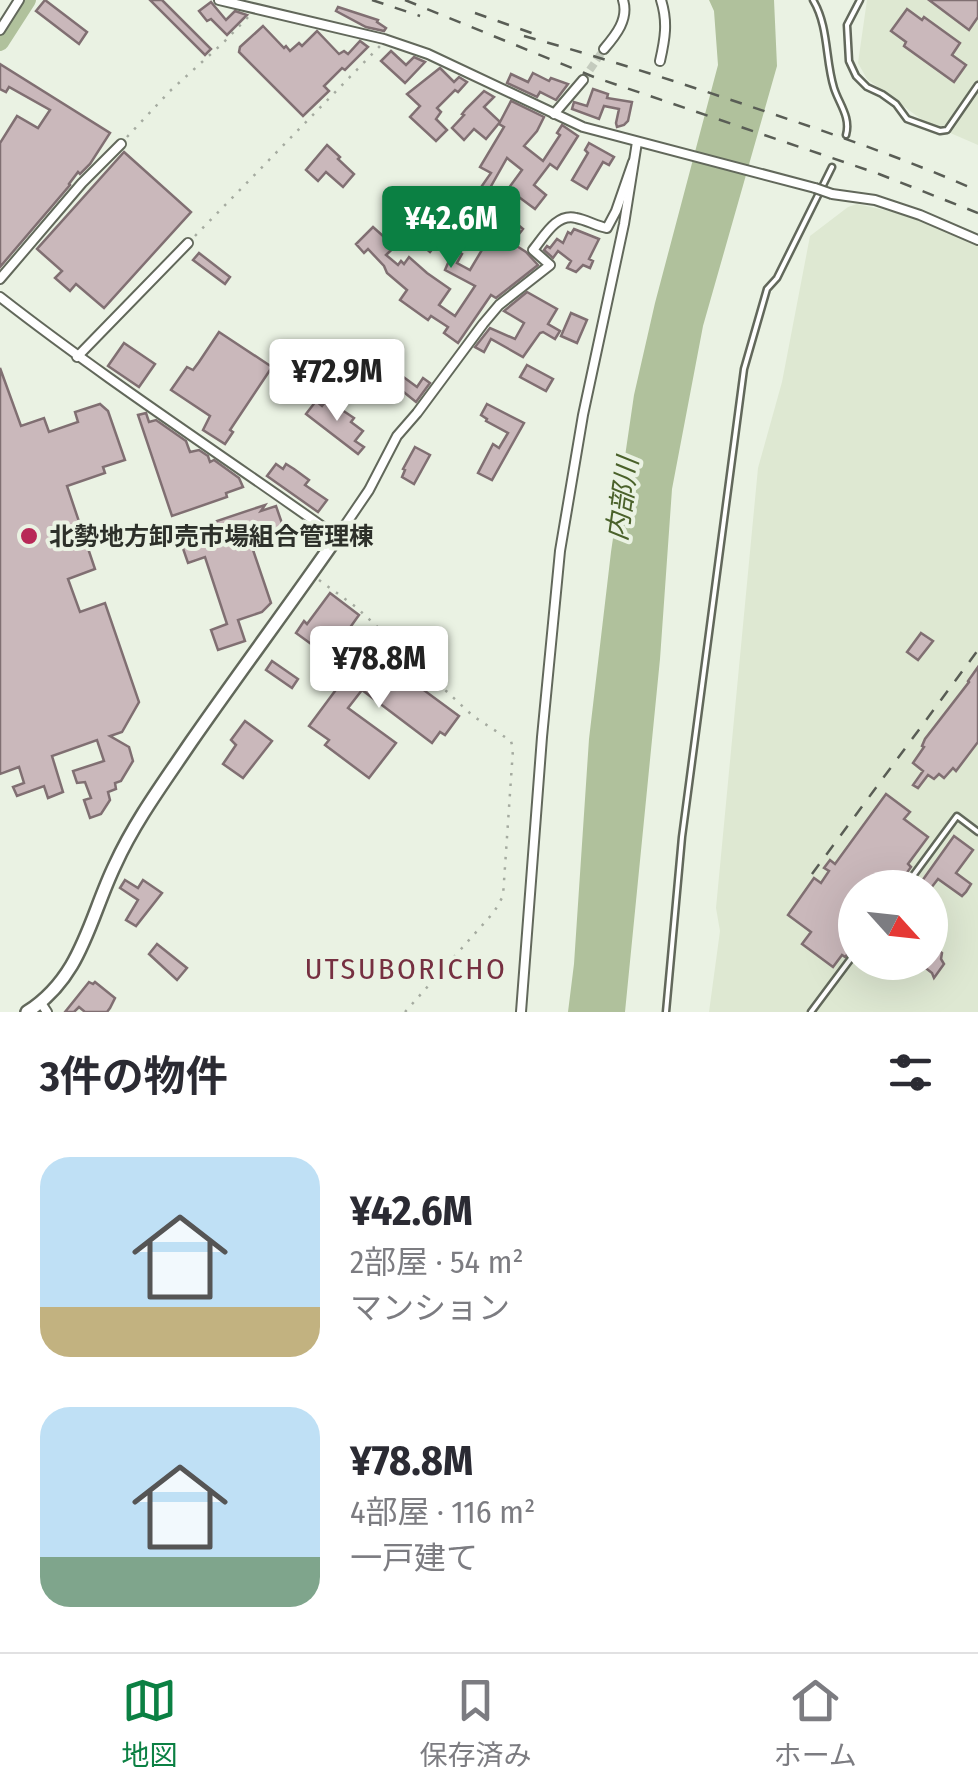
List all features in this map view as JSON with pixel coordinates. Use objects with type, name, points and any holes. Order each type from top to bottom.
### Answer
[{"type":"street","points":[[0,30],[20,0]]},
{"type":"street","points":[[220,0],[428,54],[583,127],[832,194],[875,200],[920,214],[978,240]]},
{"type":"street","points":[[604,49],[620,30],[626,8],[623,0]]},
{"type":"street","points":[[660,60],[666,34],[661,0]]},
{"type":"street","points":[[554,114],[583,80]]},
{"type":"street","points":[[522,1012],[560,550],[637,142]]},
{"type":"street","points":[[0,279],[82,183],[121,144]]},
{"type":"street","points":[[27,1012],[44,1007],[75,962],[114,866],[151,801],[337,537],[397,436],[499,305],[550,265],[533,250],[554,224],[563,217],[574,216],[608,228],[634,162]]},
{"type":"street","points":[[77,357],[188,243]]},
{"type":"street","points":[[0,297],[77,357],[337,537]]},
{"type":"lane","points":[[813,0],[822,22],[833,85],[847,118],[846,134]]},
{"type":"lane","points":[[860,0],[848,25],[848,61],[867,87],[896,104],[907,119],[947,130],[978,85]]},
{"type":"lane","points":[[666,1012],[682,837],[744,369],[768,289],[832,168]]},
{"type":"lane","points":[[917,870],[957,816],[978,832]]},
{"type":"lane","points":[[812,1012],[838,977]]},
{"type":"path","points":[[121,144],[257,8]]},
{"type":"path","points":[[188,243],[384,40]]},
{"type":"path","points":[[310,573],[356,607],[473,716],[511,741],[513,749],[502,896],[494,912],[405,1012]]},
{"type":"shaded area","points":[[867,0],[978,0],[978,145],[925,122],[867,79],[858,63]]},
{"type":"shaded area","points":[[857,204],[908,215],[978,246],[978,1012],[709,1012],[720,931],[716,908],[758,468],[782,382],[810,236]]},
{"type":"water","name":"内部川","points":[[709,0],[774,0],[777,66],[703,326],[672,489],[660,659],[625,1012],[568,1012],[589,739],[611,552],[634,395],[718,65],[714,11]]},
{"type":"building","points":[[45,0],[87,32],[79,44],[36,11]]},
{"type":"building","points":[[150,0],[162,0],[211,49],[205,55]]},
{"type":"building","points":[[929,0],[978,0],[978,17],[969,30]]},
{"type":"building","points":[[211,2],[226,20],[235,11],[247,15],[227,35],[199,11]]},
{"type":"building","points":[[338,7],[378,20],[386,28],[384,31],[366,27],[336,11]]},
{"type":"building","points":[[907,9],[960,43],[952,55],[966,65],[954,82],[904,46],[906,42],[891,31]]},
{"type":"building","points":[[263,26],[290,51],[299,43],[302,46],[317,31],[339,54],[348,54],[360,41],[368,47],[324,86],[329,91],[303,116],[239,52]]},
{"type":"building","points":[[391,51],[406,65],[414,57],[425,62],[405,83],[381,61]]},
{"type":"building","points":[[0,64],[110,133],[90,164],[78,172],[0,267],[0,143],[17,116],[38,128],[50,110],[9,87],[6,92],[0,89]]},
{"type":"building","points":[[440,68],[454,82],[459,77],[467,82],[437,108],[441,112],[436,119],[447,130],[436,141],[410,117],[420,106],[407,94]]},
{"type":"building","points":[[533,73],[568,84],[556,100],[540,92],[537,97],[507,83],[511,74],[528,82]]},
{"type":"building","points":[[593,89],[608,94],[607,98],[632,102],[624,125],[617,127],[619,109],[604,106],[599,119],[572,109],[574,102],[587,106]]},
{"type":"building","points":[[484,91],[494,97],[484,107],[500,122],[486,139],[474,129],[464,140],[452,128]]},
{"type":"building","points":[[511,101],[544,117],[524,146],[543,161],[562,125],[578,136],[557,169],[550,164],[534,185],[546,195],[535,209],[508,189],[522,170],[507,158],[481,208],[470,203],[491,173],[480,167],[504,127],[499,124]]},
{"type":"building","points":[[589,143],[614,157],[609,165],[603,162],[587,189],[572,180],[588,153],[585,150]]},
{"type":"building","points":[[327,145],[354,174],[343,187],[326,172],[318,181],[306,170]]},
{"type":"building","points":[[124,152],[191,212],[104,308],[76,284],[70,291],[55,278],[62,271],[37,249]]},
{"type":"building","points":[[417,200],[430,213],[386,255],[398,265],[409,257],[450,289],[439,305],[455,316],[475,286],[445,270],[454,249],[462,254],[457,263],[470,270],[495,228],[500,231],[510,218],[523,229],[512,243],[538,265],[496,298],[491,295],[458,343],[444,333],[448,327],[431,316],[428,320],[400,300],[407,290],[368,249],[364,253],[356,244],[373,227],[383,236],[404,209]]},
{"type":"building","points":[[453,207],[459,212],[455,221],[430,252],[423,246],[429,238],[424,234],[443,211],[447,214]]},
{"type":"building","points":[[574,229],[599,239],[589,259],[593,261],[590,268],[583,265],[576,272],[567,268],[571,261],[558,251],[553,258],[544,250],[557,239],[563,243]]},
{"type":"building","points":[[199,253],[230,277],[225,284],[193,260]]},
{"type":"building","points":[[527,292],[557,309],[548,324],[560,331],[555,339],[540,333],[523,357],[491,339],[484,352],[475,347],[490,328],[515,339],[524,323],[504,311]]},
{"type":"building","points":[[571,313],[587,320],[577,343],[561,336]]},
{"type":"building","points":[[219,332],[272,367],[230,430],[233,432],[225,444],[203,430],[210,416],[171,390],[187,367],[193,370]]},
{"type":"building","points":[[124,343],[155,364],[139,387],[108,366]]},
{"type":"building","points":[[527,365],[553,379],[546,391],[520,377]]},
{"type":"building","name":"北勢地方卸売市場組合管理棟","points":[[0,368],[21,426],[44,418],[49,432],[78,422],[75,412],[100,404],[108,411],[125,460],[103,467],[105,473],[67,486],[95,569],[68,579],[80,612],[105,603],[139,702],[122,732],[110,736],[129,747],[133,761],[121,781],[115,783],[116,789],[108,792],[110,800],[101,814],[90,818],[84,800],[91,798],[85,782],[77,783],[73,771],[104,761],[97,740],[52,756],[63,792],[48,798],[44,786],[17,796],[13,787],[24,783],[19,767],[0,774]]},
{"type":"building","points":[[402,376],[417,387],[423,378],[430,383],[416,402],[395,385]]},
{"type":"building","points":[[316,401],[322,406],[325,402],[331,407],[333,404],[354,418],[351,422],[363,431],[355,441],[364,447],[358,454],[306,414]]},
{"type":"building","points":[[487,404],[524,423],[492,480],[478,473],[493,444],[499,448],[508,433],[481,415]]},
{"type":"building","points":[[146,413],[149,422],[156,420],[186,441],[190,452],[199,450],[210,462],[214,460],[239,478],[243,487],[226,493],[227,497],[172,516],[138,415]]},
{"type":"building","points":[[415,447],[430,455],[414,484],[402,477]]},
{"type":"building","points":[[276,464],[294,469],[309,480],[305,485],[327,500],[318,512],[267,476]]},
{"type":"building","points":[[265,505],[261,511],[276,506],[285,532],[251,544],[271,603],[262,612],[238,620],[245,641],[218,650],[211,630],[227,624],[205,557],[188,563],[178,534]]},
{"type":"building","points":[[330,593],[359,615],[329,657],[296,633]]},
{"type":"building","points":[[921,633],[933,641],[918,660],[907,652]]},
{"type":"building","points":[[393,647],[403,657],[396,664],[421,682],[425,678],[432,685],[425,691],[459,716],[445,735],[440,732],[432,743],[362,690],[348,708],[396,743],[369,778],[325,745],[329,740],[309,726],[367,648],[381,658]]},
{"type":"building","points":[[272,661],[298,679],[292,688],[266,670]]},
{"type":"building","points":[[978,667],[978,742],[956,771],[953,768],[944,778],[939,774],[934,779],[928,775],[918,788],[913,785],[923,771],[913,763],[925,739]]},
{"type":"building","points":[[245,721],[272,741],[243,778],[223,764],[236,745],[231,740]]},
{"type":"building","points":[[886,794],[910,812],[904,819],[928,837],[908,864],[909,870],[838,870],[838,960],[833,967],[802,944],[811,932],[788,915],[814,878],[821,883],[829,871],[824,868],[830,860],[835,864]]},
{"type":"building","points":[[954,836],[973,850],[956,873],[971,884],[962,896],[948,886],[948,870],[930,870]]},
{"type":"building","points":[[125,880],[138,888],[143,880],[162,893],[136,926],[126,920],[138,900],[120,888]]},
{"type":"building","points":[[157,944],[187,968],[177,980],[149,954]]},
{"type":"building","points":[[89,982],[95,982],[115,998],[107,1012],[85,1012],[79,1007],[74,1012],[65,1012]]},
{"type":"waterway","points":[[0,42],[27,0]]},
{"type":"tunnel","points":[[583,80],[604,49]]},
{"type":"railway","points":[[372,0],[420,16]]},
{"type":"railway","points":[[405,0],[594,77],[879,174],[978,213]]},
{"type":"railway","points":[[475,13],[540,36]]},
{"type":"railway","points":[[524,36],[807,126],[978,191]]},
{"type":"railway","points":[[812,874],[978,650]]},
{"type":"place","name":"北勢地方卸売市場組合管理棟","points":[[29,536]]},
{"type":"district","name":"UTSUBORICHO","points":[[406,969]]}]
